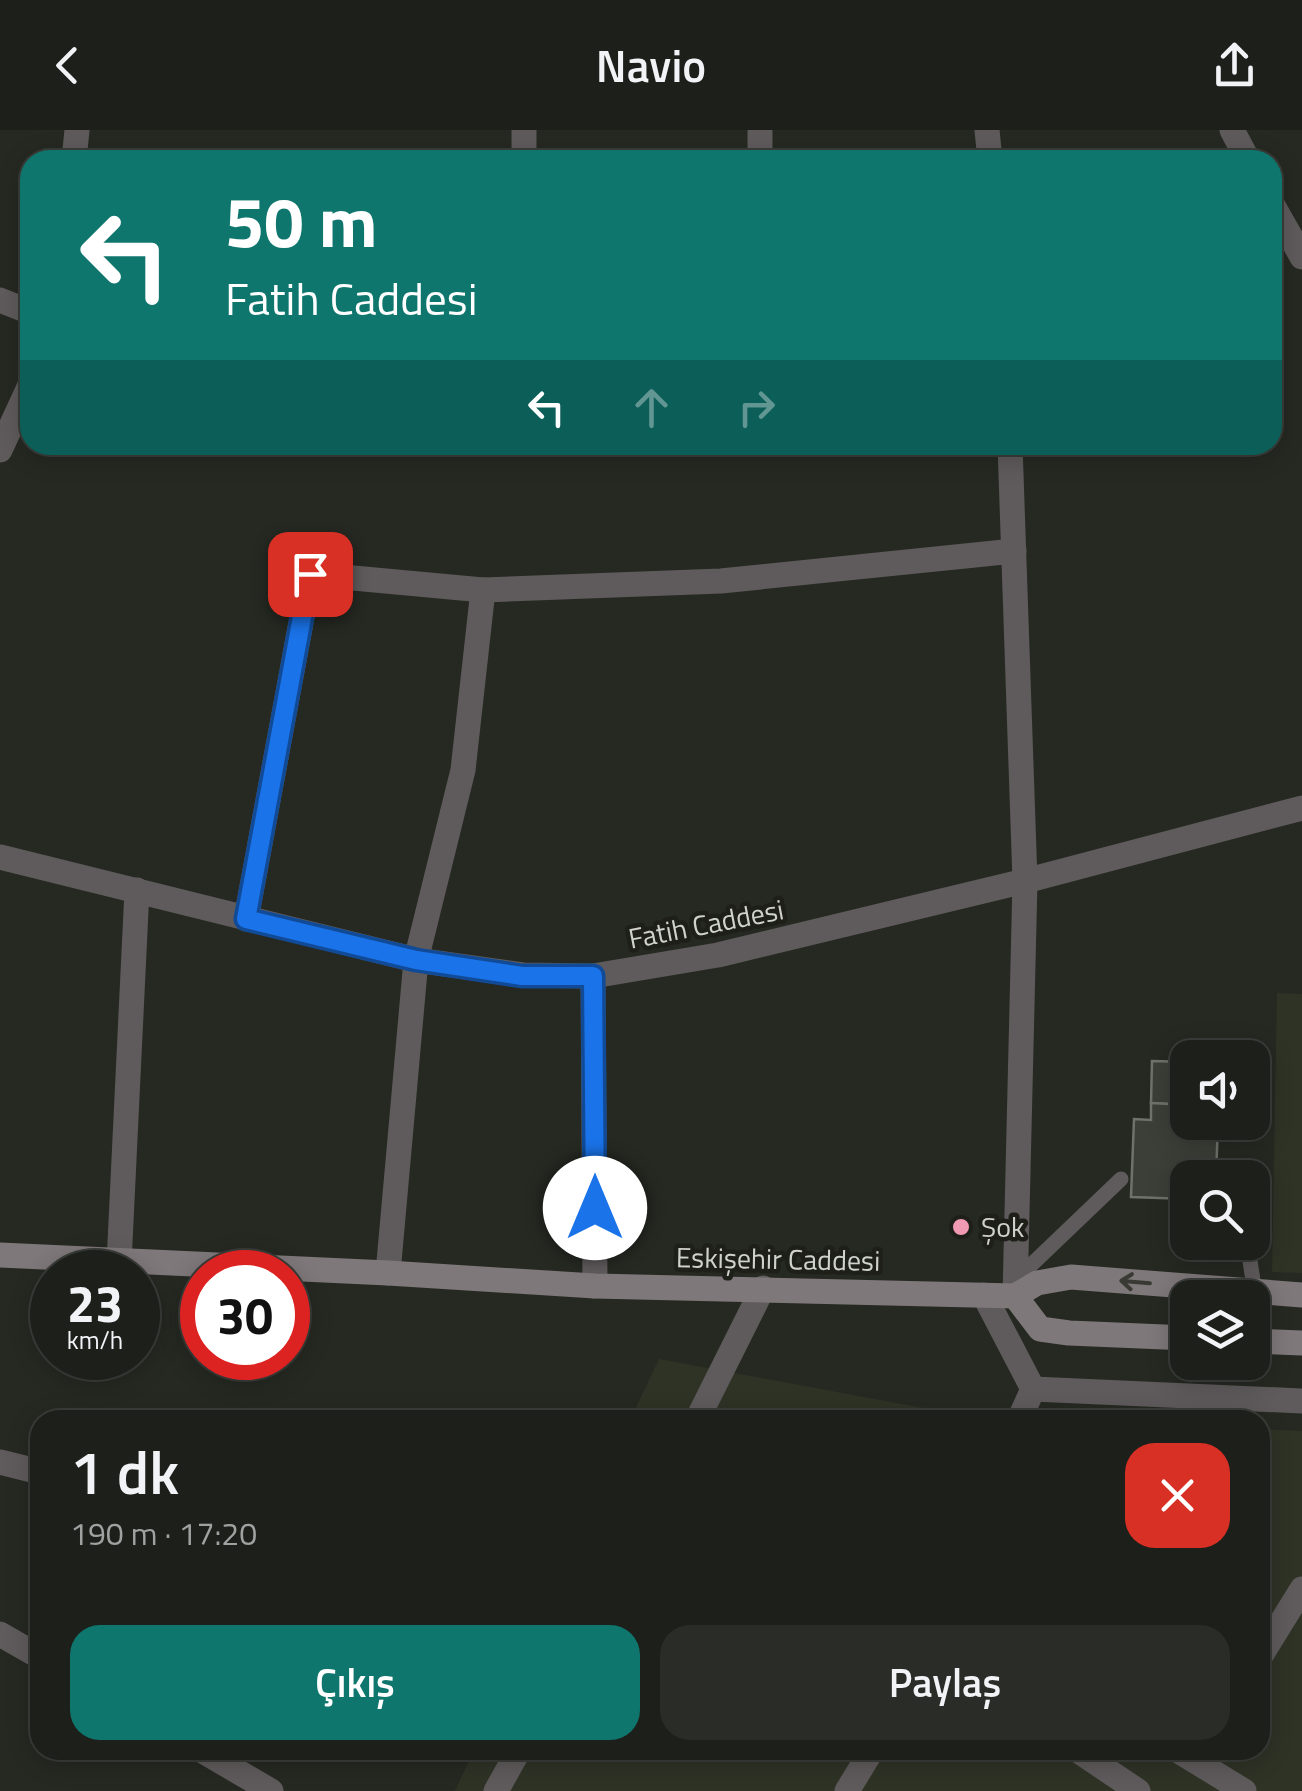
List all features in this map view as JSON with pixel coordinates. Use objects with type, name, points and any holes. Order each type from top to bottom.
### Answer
[{"type":"main road","name":"Eskişehir Caddesi","points":[[0,1256],[30,1258]]},
{"type":"main road","name":"Eskişehir Caddesi","points":[[160,1265],[596,1286],[1014,1296],[1037,1282],[1070,1276],[1170,1285]]},
{"type":"main road","name":"Eskişehir Caddesi","points":[[1270,1294],[1302,1295]]},
{"type":"main road","points":[[1014,1296],[1040,1329],[1069,1334],[1170,1337]]},
{"type":"main road","points":[[1270,1342],[1302,1343]]},
{"type":"street","points":[[1282,222],[1302,257]]},
{"type":"street","points":[[0,450],[20,407]]},
{"type":"street","points":[[1010,455],[1025,882],[1014,1296]]},
{"type":"street","points":[[246,919],[310,574],[483,590],[721,580],[1014,551]]},
{"type":"street","points":[[388,1273],[416,960],[464,770],[483,590]]},
{"type":"street","name":"Fatih Caddesi","points":[[0,857],[416,960],[522,976],[593,976],[718,955],[1025,882],[1302,808]]},
{"type":"street","points":[[120,1250],[137,890]]},
{"type":"street","points":[[593,976],[596,1286]]},
{"type":"street","points":[[702,1410],[762,1288]]},
{"type":"street","points":[[984,1294],[1033,1389]]},
{"type":"street","points":[[1033,1389],[1302,1401]]},
{"type":"street","points":[[1024,1410],[1033,1389]]},
{"type":"street","points":[[0,1462],[30,1470]]},
{"type":"street","points":[[1270,1640],[1302,1589]]},
{"type":"street","points":[[0,1634],[30,1651]]},
{"type":"street","points":[[217,1760],[271,1791]]},
{"type":"street","points":[[496,1791],[513,1760]]},
{"type":"street","points":[[847,1791],[866,1760]]},
{"type":"street","points":[[1092,1760],[1138,1791]]},
{"type":"street","points":[[1200,1760],[1244,1791]]},
{"type":"lane","points":[[1014,1296],[1028,1268],[1120,1179]]},
{"type":"shaded area","points":[[1277,993],[1302,994],[1302,1273],[1272,1272]]},
{"type":"shaded area","points":[[659,1359],[934,1410],[635,1410]]},
{"type":"shaded area","points":[[1270,1429],[1302,1431],[1302,1791],[455,1791],[469,1760],[1270,1760]]},
{"type":"building","points":[[1152,1061],[1170,1062],[1170,1104],[1151,1103]]},
{"type":"building","points":[[1151,1103],[1170,1104],[1170,1140],[1217,1140],[1217,1160],[1170,1160],[1170,1198],[1131,1197],[1134,1119],[1151,1120]]},
{"type":"place","name":"Şok","points":[[961,1227]]},
{"type":"route","points":[[310,574],[246,919],[416,960],[522,976],[593,976],[595,1208]]}]
